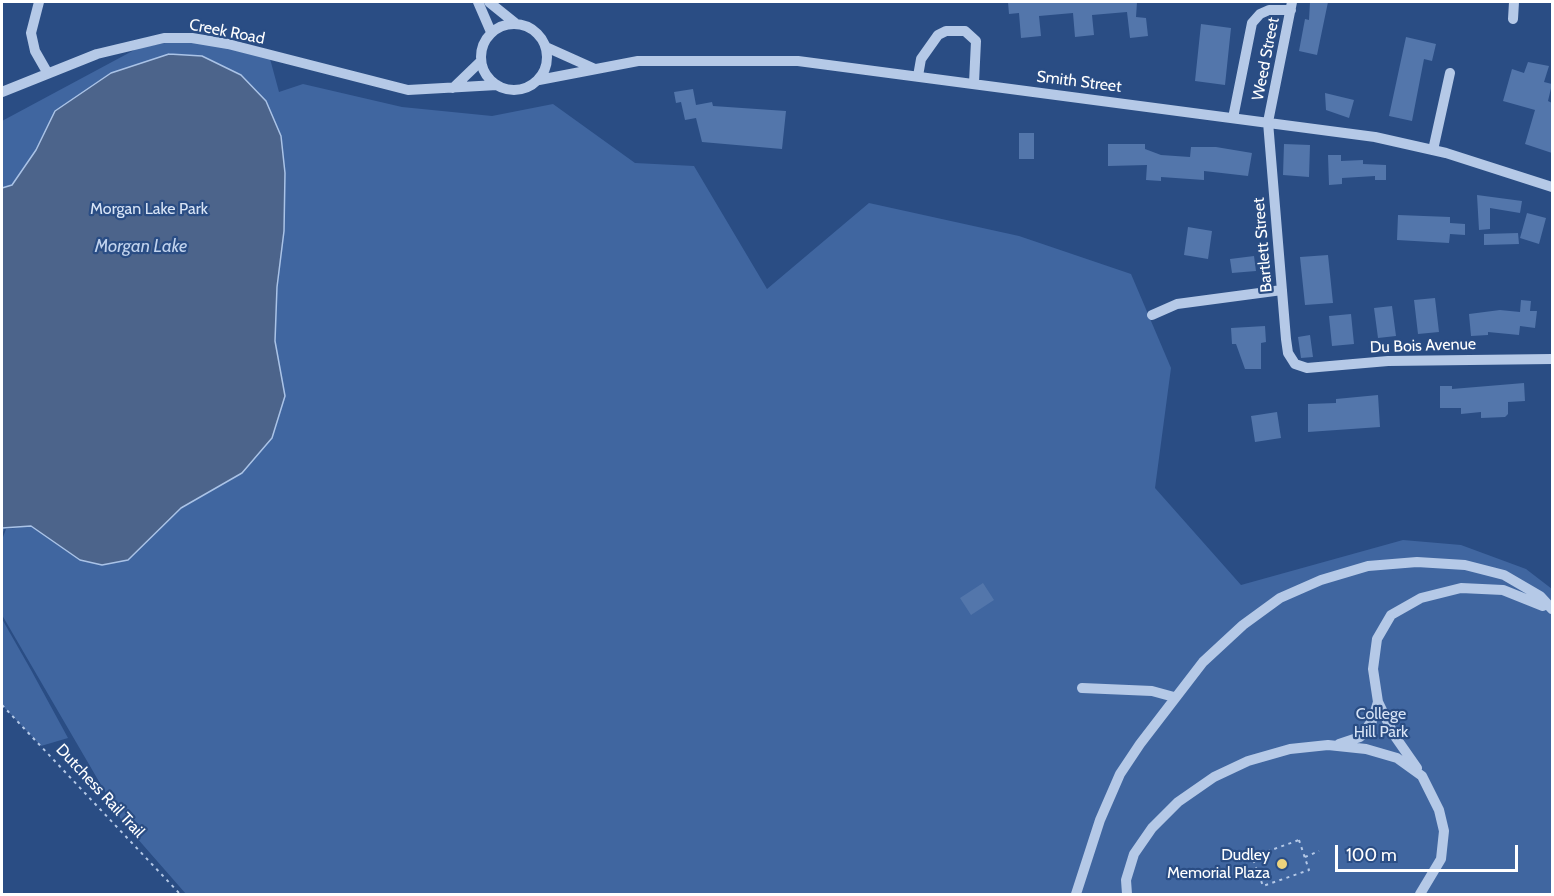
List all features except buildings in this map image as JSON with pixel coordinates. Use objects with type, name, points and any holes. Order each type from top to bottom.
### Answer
[{"type":"street","points":[[39,2],[31,33],[35,51],[47,72]]},
{"type":"street","points":[[478,2],[491,32]]},
{"type":"street","points":[[489,2],[515,23],[535,30],[546,47],[547,65],[538,80],[519,90],[497,86],[486,75],[481,61],[481,51],[491,32],[506,24],[515,23]]},
{"type":"street","points":[[1513,19],[1514,2]]},
{"type":"street","points":[[1233,118],[1252,23],[1260,14],[1269,10],[1292,6]]},
{"type":"street","name":"Weed Street","points":[[1268,122],[1292,6]]},
{"type":"street","points":[[918,76],[921,59],[938,35],[946,31],[965,31],[976,41],[974,83]]},
{"type":"street","name":"Creek Road","points":[[2,92],[47,72],[135,44],[164,38],[192,38],[228,44],[408,90],[497,86]]},
{"type":"street","points":[[546,47],[595,69]]},
{"type":"street","points":[[453,88],[481,61]]},
{"type":"street","name":"Smith Street","points":[[538,80],[638,61],[798,61],[1375,137],[1433,150],[1552,187]]},
{"type":"street","points":[[1433,150],[1450,73]]},
{"type":"street","name":"Bartlett Street","points":[[1268,122],[1288,353],[1295,364]]},
{"type":"street","points":[[1152,315],[1177,304],[1282,290]]},
{"type":"street","name":"Du Bois Avenue","points":[[1295,364],[1307,368],[1388,361],[1552,359]]},
{"type":"street","points":[[1076,894],[1100,820],[1120,774],[1174,697],[1203,662],[1243,625],[1280,598],[1321,580],[1368,566],[1417,562],[1465,565],[1504,575],[1540,596],[1552,609]]},
{"type":"street","points":[[1420,894],[1441,859],[1444,831],[1439,810],[1422,776],[1394,735],[1378,702],[1373,669],[1377,639],[1391,615],[1421,598],[1461,588],[1503,590],[1539,603],[1552,614]]},
{"type":"street","points":[[1082,688],[1152,691],[1174,697]]},
{"type":"street","points":[[1127,894],[1126,880],[1134,854],[1152,828],[1178,802],[1214,777],[1248,761],[1290,750],[1346,743],[1360,737],[1372,721],[1378,702]]},
{"type":"street","points":[[1328,745],[1366,749],[1397,758],[1422,776]]},
{"type":"path","name":"Dutchess Rail Trail","points":[[2,705],[180,894]]},
{"type":"path","points":[[1299,840],[1305,857],[1309,870],[1263,886],[1252,857],[1299,840]]},
{"type":"path","points":[[1305,857],[1319,851]]},
{"type":"path","points":[[1247,878],[1259,874]]},
{"type":"green space","points":[[192,38],[269,55],[279,92],[303,84],[402,107],[492,116],[553,104],[635,163],[694,166],[767,289],[869,203],[1019,236],[1131,274],[1171,368],[1155,488],[1241,585],[1403,540],[1461,545],[1526,569],[1552,589],[1552,894],[186,894],[122,821],[2,615],[2,540],[6,529],[16,528],[5,527],[2,535],[2,121],[138,48]]},
{"type":"green space","points":[[2,619],[68,738],[41,746],[2,705]]},
{"type":"water","name":"Morgan Lake","points":[[169,54],[202,56],[241,75],[266,101],[281,136],[285,173],[284,231],[277,287],[275,341],[285,396],[272,438],[242,473],[181,508],[128,560],[102,565],[80,560],[31,526],[2,528],[2,188],[12,185],[36,150],[55,111],[111,73]]},
{"type":"place","name":"Dudley Memorial Plaza","points":[[1282,864]]},
{"type":"park label","name":"Morgan Lake Park","points":[[149,209]]},
{"type":"park label","name":"College Hill Park","points":[[1381,723]]}]
